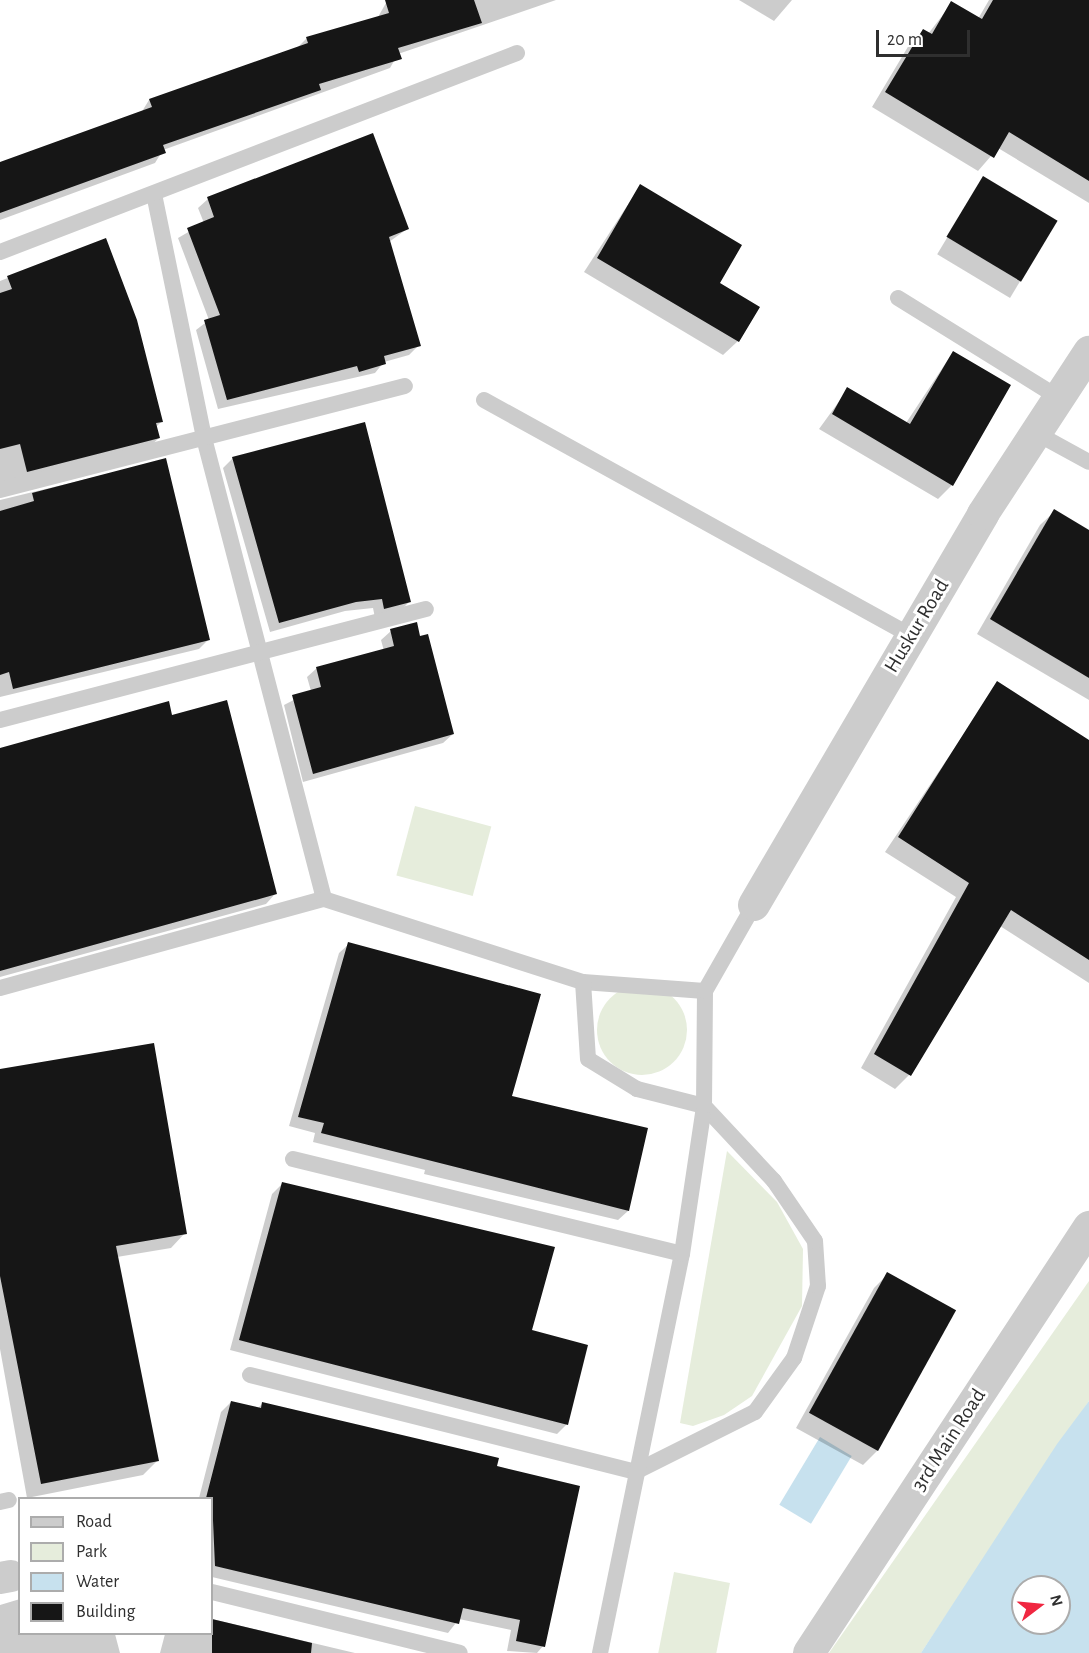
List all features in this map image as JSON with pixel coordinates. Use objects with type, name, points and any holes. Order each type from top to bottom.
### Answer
[{"type":"street","name":"Huskur Road","points":[[754,905],[911,636],[1036,433],[1089,352]]},
{"type":"street","name":"3rd Main Road","points":[[809,1653],[1089,1227]]},
{"type":"lane","points":[[0,252],[517,53]]},
{"type":"lane","points":[[154,194],[204,438],[324,899]]},
{"type":"lane","points":[[898,298],[1059,398]]},
{"type":"lane","points":[[0,490],[405,386]]},
{"type":"lane","points":[[484,400],[911,636]]},
{"type":"lane","points":[[1036,433],[1089,462]]},
{"type":"lane","points":[[0,720],[426,609]]},
{"type":"lane","points":[[0,988],[324,899],[583,982],[705,991]]},
{"type":"lane","points":[[600,1653],[635,1472],[682,1254],[704,1106],[705,991],[754,905]]},
{"type":"lane","points":[[250,1375],[635,1472],[755,1412],[794,1358],[818,1286],[815,1241],[774,1180],[704,1106],[637,1089],[588,1059],[583,982]]},
{"type":"lane","points":[[293,1159],[682,1254]]},
{"type":"lane","points":[[213,1592],[460,1653]]},
{"type":"green space","points":[[415,806],[491,826],[473,896],[396,876]]},
{"type":"green space","points":[[633,985],[651,985],[667,992],[680,1005],[687,1021],[687,1039],[680,1055],[667,1068],[651,1075],[633,1075],[617,1068],[604,1055],[597,1039],[597,1021],[604,1005],[617,992]]},
{"type":"green space","points":[[727,1151],[777,1202],[803,1249],[802,1306],[752,1396],[724,1415],[693,1426],[680,1423]]},
{"type":"green space","points":[[1089,1281],[1089,1401],[921,1653],[829,1653]]},
{"type":"green space","points":[[674,1572],[730,1583],[716,1653],[658,1653]]},
{"type":"water","points":[[1089,1401],[1089,1653],[921,1653],[1057,1444]]},
{"type":"water","points":[[820,1437],[852,1456],[811,1524],[779,1505]]},
{"type":"building","points":[[385,0],[474,0],[482,23],[398,48],[402,59],[319,84],[321,90],[163,145],[166,153],[0,213],[0,162],[152,107],[149,99],[308,43],[306,37],[389,13]]},
{"type":"building","points":[[993,0],[1089,0],[1089,181],[1009,132],[994,158],[885,92],[923,29],[932,34],[951,1],[982,19]]},
{"type":"building","points":[[373,133],[409,229],[389,237],[421,346],[384,356],[386,364],[359,372],[357,366],[227,400],[204,320],[220,315],[187,228],[214,217],[207,197]]},
{"type":"building","points":[[983,176],[1058,221],[1021,282],[946,237]]},
{"type":"building","points":[[640,184],[742,245],[720,283],[760,307],[739,342],[597,258]]},
{"type":"building","points":[[106,238],[137,320],[163,422],[156,423],[160,438],[27,472],[20,444],[0,449],[0,293],[12,289],[7,276]]},
{"type":"building","points":[[953,351],[1011,385],[953,486],[832,414],[847,387],[910,424]]},
{"type":"building","points":[[365,422],[411,602],[384,609],[382,599],[356,602],[279,623],[232,457]]},
{"type":"building","points":[[166,458],[210,640],[13,689],[9,672],[0,675],[0,511],[34,501],[32,493]]},
{"type":"building","points":[[1054,509],[1089,530],[1089,678],[990,619]]},
{"type":"building","points":[[417,622],[420,636],[428,634],[454,734],[313,774],[292,695],[321,687],[316,667],[394,646],[390,629]]},
{"type":"building","points":[[997,681],[1089,740],[1089,960],[1011,910],[911,1076],[874,1054],[969,883],[898,837]]},
{"type":"building","points":[[227,700],[277,894],[0,971],[0,748],[169,701],[172,715]]},
{"type":"building","points":[[348,942],[541,994],[512,1096],[648,1128],[629,1211],[321,1133],[324,1123],[298,1117]]},
{"type":"building","points":[[154,1043],[187,1234],[116,1246],[159,1461],[41,1484],[0,1276],[0,1069]]},
{"type":"building","points":[[282,1182],[555,1247],[532,1330],[588,1345],[568,1425],[239,1340]]},
{"type":"building","points":[[887,1272],[956,1310],[878,1451],[809,1413]]},
{"type":"building","points":[[231,1401],[261,1408],[262,1402],[499,1458],[497,1466],[580,1486],[545,1647],[516,1641],[520,1620],[463,1608],[459,1624],[215,1566],[213,1497],[206,1497]]},
{"type":"building","points":[[213,1619],[312,1643],[311,1653],[212,1653]]}]
